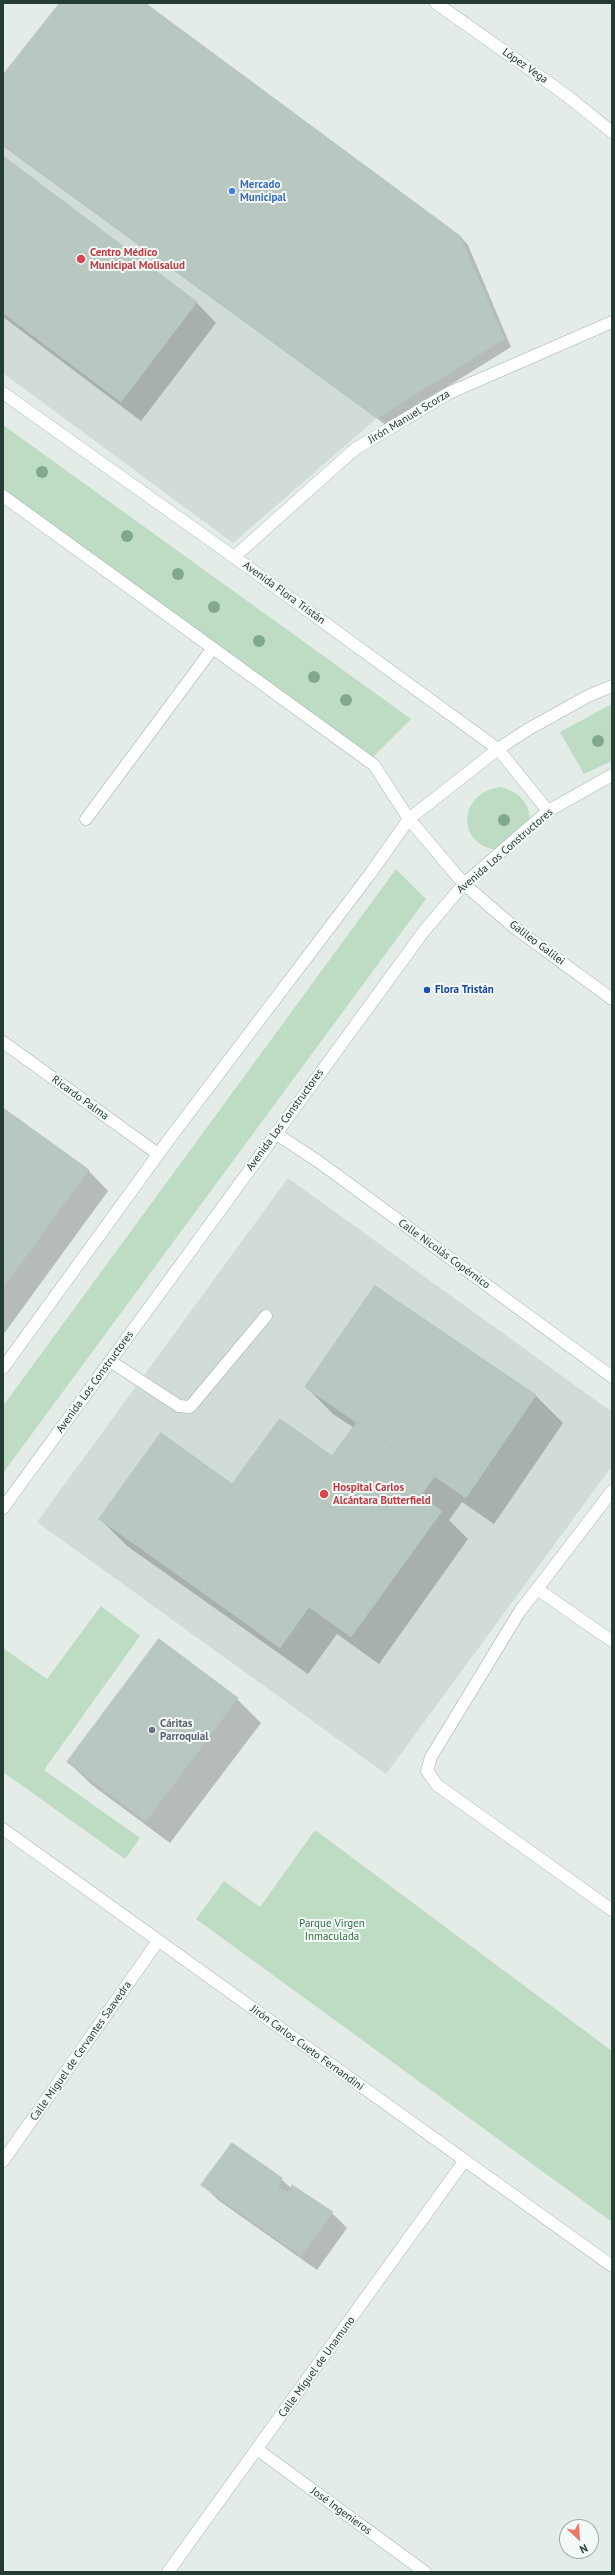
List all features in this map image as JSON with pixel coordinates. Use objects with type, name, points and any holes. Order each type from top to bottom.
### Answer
[{"type":"street","name":"López Vega","points":[[436,3],[566,95],[612,132]]},
{"type":"street","name":"Jirón Manuel Scorza","points":[[234,557],[354,449],[449,393],[612,322]]},
{"type":"street","name":"Avenida Flora Tristán","points":[[3,393],[234,557],[498,749],[548,811]]},
{"type":"street","points":[[3,496],[374,765],[409,819],[464,884]]},
{"type":"street","points":[[86,819],[213,648]]},
{"type":"street","points":[[3,1368],[158,1154],[370,874],[409,819],[498,749],[541,722],[612,686]]},
{"type":"street","name":"Avenida Los Constructores","points":[[3,1508],[392,973],[464,884],[548,811],[612,775]]},
{"type":"street","name":"Galileo Galilei","points":[[464,884],[515,928],[612,999]]},
{"type":"street","name":"Ricardo Palma","points":[[3,1042],[158,1154]]},
{"type":"street","name":"Calle Nicolás Copérnico","points":[[275,1134],[319,1162],[612,1377]]},
{"type":"street","points":[[110,1361],[179,1406],[190,1407],[266,1316]]},
{"type":"street","points":[[612,1491],[520,1611],[435,1751],[427,1771],[437,1785],[612,1910]]},
{"type":"street","points":[[537,1589],[612,1641]]},
{"type":"street","name":"Jirón Carlos Cueto Fernandini","points":[[3,1829],[612,2266]]},
{"type":"street","name":"Calle Miguel de Cervantes Saavedra","points":[[3,2161],[158,1940]]},
{"type":"street","name":"Calle Miguel de Unamuno","points":[[168,2572],[258,2450],[465,2160]]},
{"type":"street","name":"José Ingenieros","points":[[258,2450],[425,2572]]},
{"type":"shaded area","name":"Centro Médico Municipal Molisalud","points":[[3,145],[377,418],[233,543],[3,373]]},
{"type":"shaded area","name":"Hospital Carlos Alcántara Butterfield","points":[[288,1178],[612,1412],[612,1466],[386,1774],[37,1522]]},
{"type":"green space","points":[[3,425],[411,719],[373,757],[3,489]]},
{"type":"green space","points":[[612,704],[612,761],[584,774],[560,732]]},
{"type":"green space","points":[[500,787],[518,795],[526,804],[530,816],[530,823],[503,850],[488,848],[477,842],[470,832],[467,822],[469,810],[475,800],[485,792]]},
{"type":"green space","points":[[396,869],[426,899],[3,1473],[3,1406]]},
{"type":"green space","points":[[101,1606],[140,1636],[44,1770],[140,1838],[125,1859],[3,1772],[3,1648],[47,1679]]},
{"type":"green space","name":"Parque Virgen Inmaculada","points":[[315,1830],[612,2051],[612,2222],[196,1919],[224,1881],[260,1907]]},
{"type":"building","name":"Mercado Municipal","points":[[60,3],[145,3],[460,236],[504,339],[377,418],[3,145],[3,75]]},
{"type":"building","points":[[3,156],[197,302],[121,402],[3,313]]},
{"type":"building","points":[[3,1108],[89,1170],[45,1230],[3,1201]]},
{"type":"building","points":[[3,1201],[45,1230],[4,1286],[3,1285]]},
{"type":"building","points":[[375,1286],[536,1395],[466,1498],[305,1387]]},
{"type":"building","points":[[280,1419],[332,1456],[357,1422],[435,1476],[420,1496],[442,1511],[351,1637],[309,1607],[280,1648],[205,1594],[233,1554],[199,1530]]},
{"type":"building","points":[[161,1433],[232,1484],[199,1530],[233,1554],[205,1594],[99,1519]]},
{"type":"building","name":"Cáritas Parroquial","points":[[159,1639],[238,1698],[146,1821],[67,1762]]},
{"type":"building","points":[[232,2143],[282,2178],[278,2188],[289,2192],[292,2185],[333,2212],[301,2256],[201,2185]]},
{"type":"place","name":"Mercado Municipal","points":[[232,191]]},
{"type":"place","name":"Centro Médico Municipal Molisalud","points":[[81,259]]},
{"type":"place","name":"Flora Tristán","points":[[427,990]]},
{"type":"place","name":"Hospital Carlos Alcántara Butterfield","points":[[324,1494]]},
{"type":"place","name":"Cáritas Parroquial","points":[[152,1730]]}]
